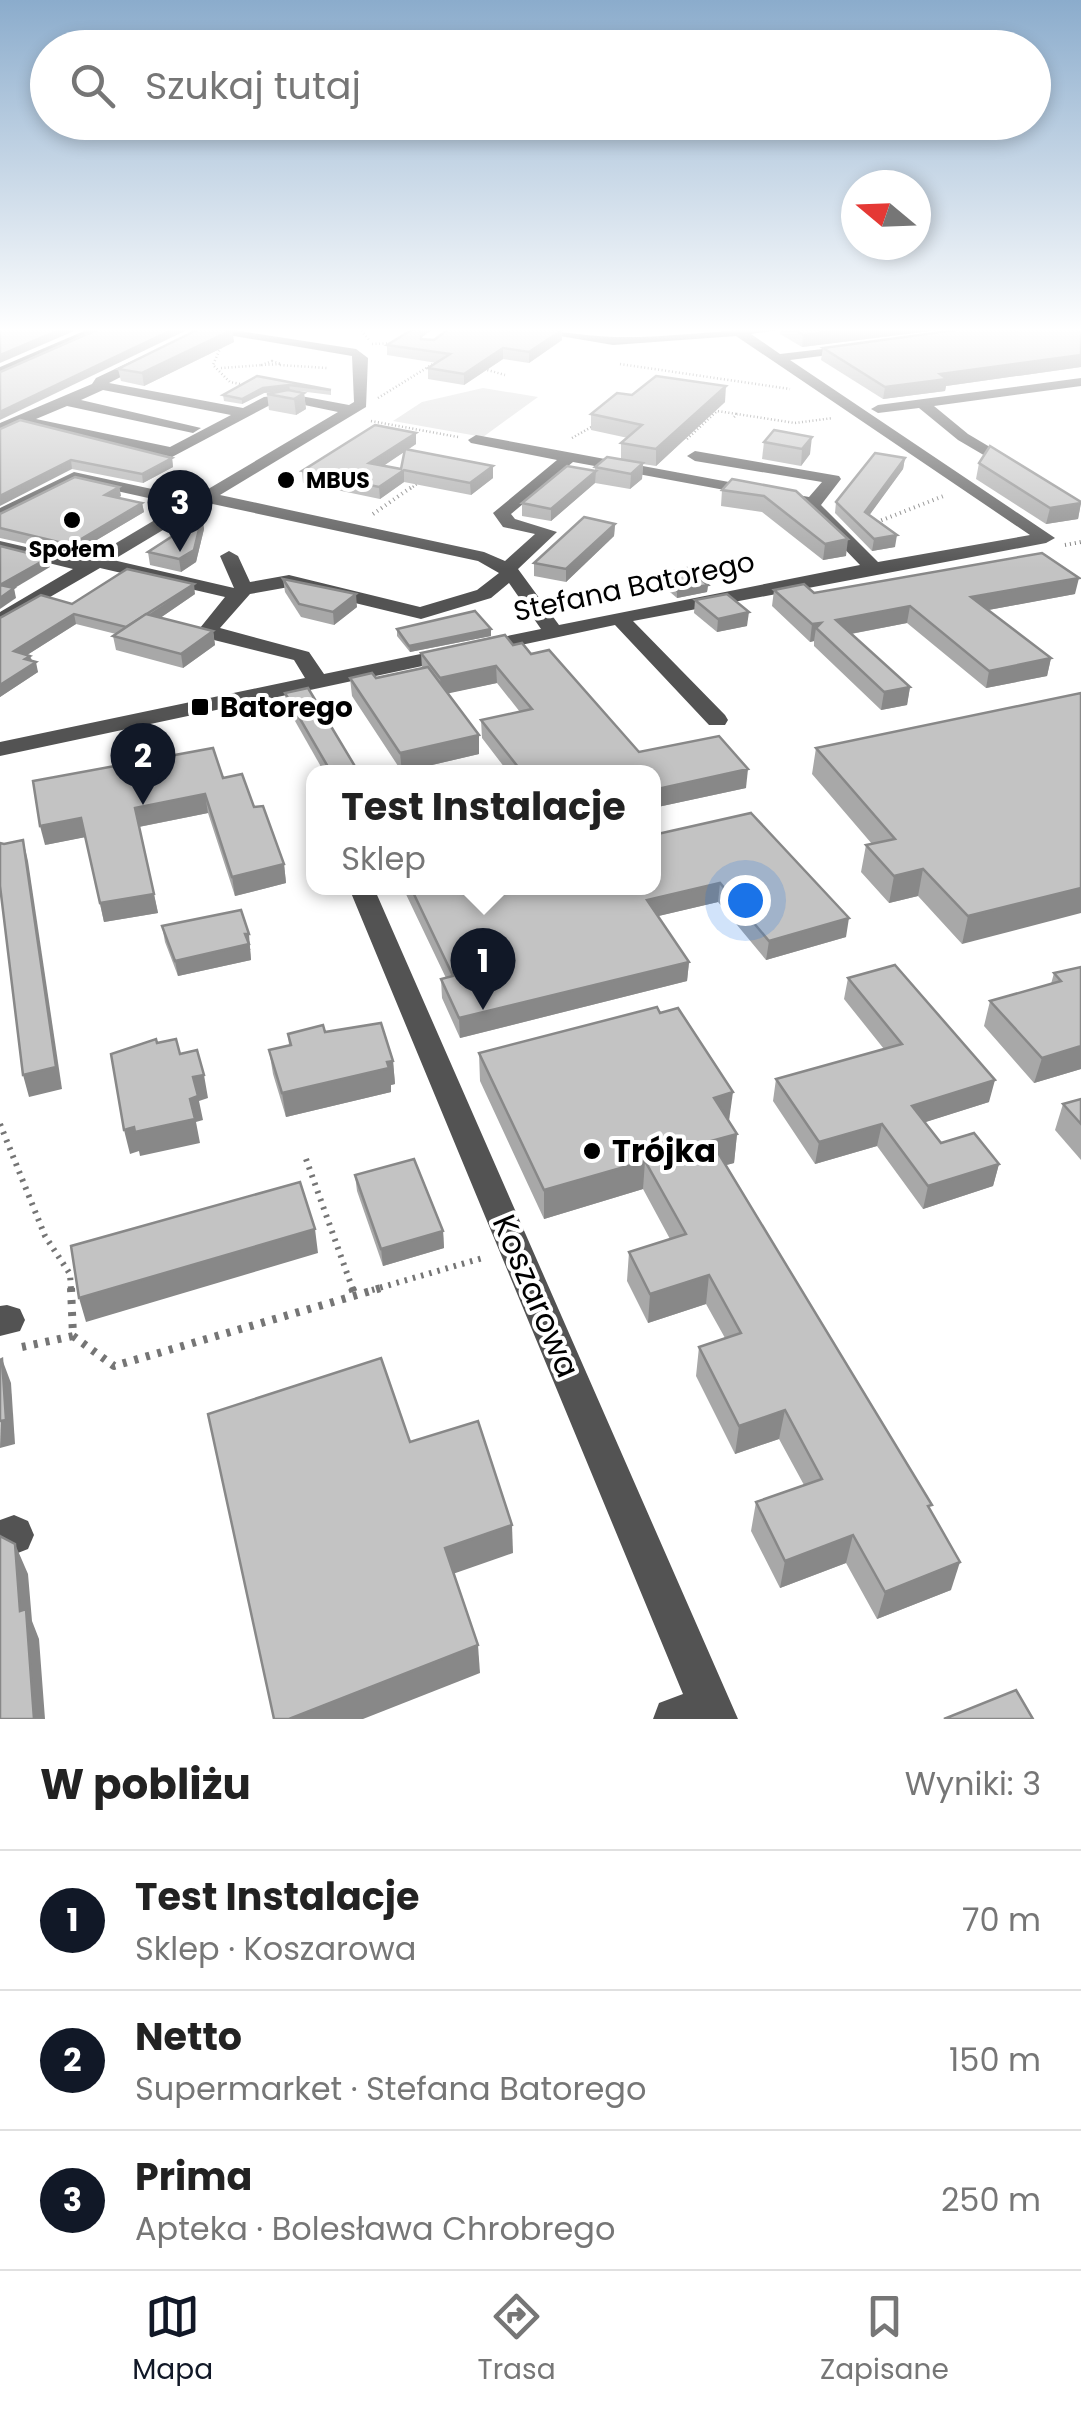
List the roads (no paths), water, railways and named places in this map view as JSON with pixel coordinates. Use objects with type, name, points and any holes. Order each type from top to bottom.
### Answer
[{"type":"street","points":[[0,429],[52,408]]},
{"type":"street","points":[[96,408],[193,428]]},
{"type":"street","points":[[225,408],[246,412]]},
{"type":"street","points":[[24,421],[172,452],[253,408]]},
{"type":"street","points":[[342,408],[352,410]]},
{"type":"street","points":[[864,408],[871,412],[895,408]]},
{"type":"street","points":[[927,408],[964,437],[1031,478]]},
{"type":"street","points":[[0,620],[352,410]]},
{"type":"street","name":"Stefana Batorego","points":[[2,746],[753,590],[1054,541],[871,412]]},
{"type":"street","points":[[476,440],[792,498],[816,509],[875,570]]},
{"type":"street","points":[[0,546],[241,591],[290,581],[421,612],[484,594],[548,532],[509,523],[502,514],[561,456]]},
{"type":"street","points":[[695,456],[833,480],[816,509]]},
{"type":"street","points":[[0,515],[74,477],[352,528],[472,554],[509,571],[555,634]]},
{"type":"street","points":[[229,556],[241,591]]},
{"type":"street","points":[[241,591],[210,628],[213,634],[302,656],[318,682]]},
{"type":"street","points":[[620,620],[717,720]]},
{"type":"street","name":"Koszarowa","points":[[363,895],[515,1248],[700,1714]]},
{"type":"place","name":"MBUS","points":[[286,480]]},
{"type":"place","name":"Społem","points":[[72,520]]},
{"type":"place","name":"Prima","points":[[180,552]]},
{"type":"place","name":"Batorego","points":[[200,707]]},
{"type":"place","name":"Netto","points":[[143,805]]},
{"type":"place","name":"Test Instalacje","points":[[483,1010]]},
{"type":"place","name":"Trójka","points":[[592,1151]]}]
